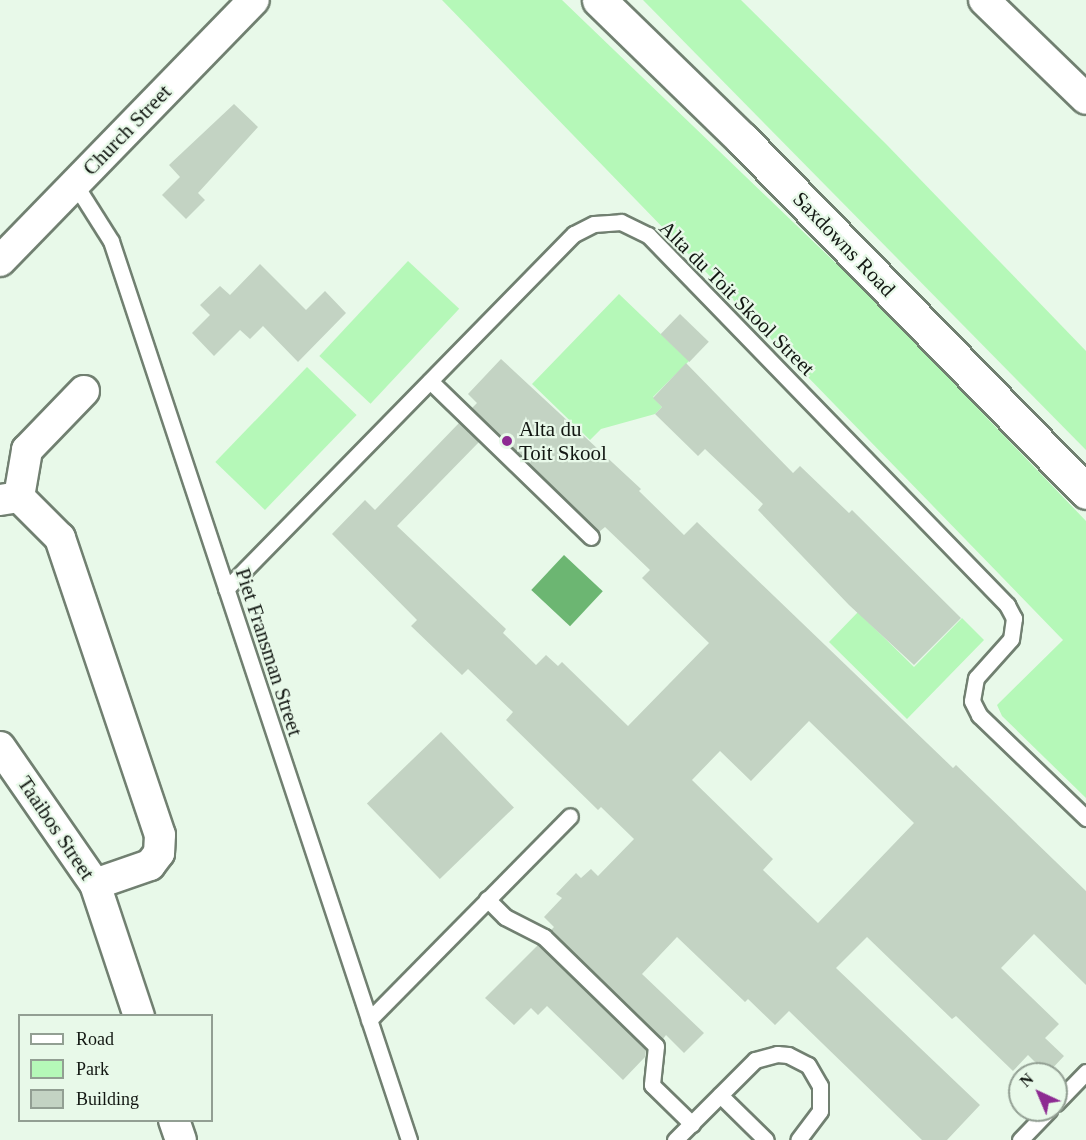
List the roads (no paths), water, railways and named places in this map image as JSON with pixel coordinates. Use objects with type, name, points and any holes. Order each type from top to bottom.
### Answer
[{"type":"street","name":"Church Street","points":[[0,261],[254,0]]},
{"type":"street","name":"Saxdowns Road","points":[[599,0],[742,139],[1086,492]]},
{"type":"street","points":[[984,0],[1086,99]]},
{"type":"street","points":[[84,392],[27,450],[9,499],[60,538],[160,835],[159,853],[150,865],[95,884]]},
{"type":"street","name":"Taaibos Street","points":[[0,747],[95,884],[138,1014]]},
{"type":"street","points":[[175,1122],[181,1140]]},
{"type":"lane","name":"Piet Fransman Street","points":[[75,184],[111,241],[409,1140]]},
{"type":"lane","name":"Alta du Toit Skool Street","points":[[226,589],[574,234],[606,222],[635,226],[648,235],[1007,605],[1014,618],[1011,639],[976,678],[972,701],[980,715],[1086,818]]},
{"type":"lane","points":[[430,381],[591,537]]},
{"type":"lane","points":[[369,1020],[570,816]]},
{"type":"lane","points":[[488,899],[505,917],[544,937],[656,1046],[651,1085],[692,1124]]},
{"type":"lane","points":[[675,1140],[755,1060],[765,1055],[799,1059],[816,1075],[822,1099],[815,1122],[798,1140]]},
{"type":"lane","points":[[1068,1090],[1086,1072]]},
{"type":"lane","points":[[720,1095],[766,1140]]},
{"type":"lane","points":[[1020,1140],[1037,1122]]},
{"type":"place","name":"Alta du Toit Skool","points":[[507,441]]}]
